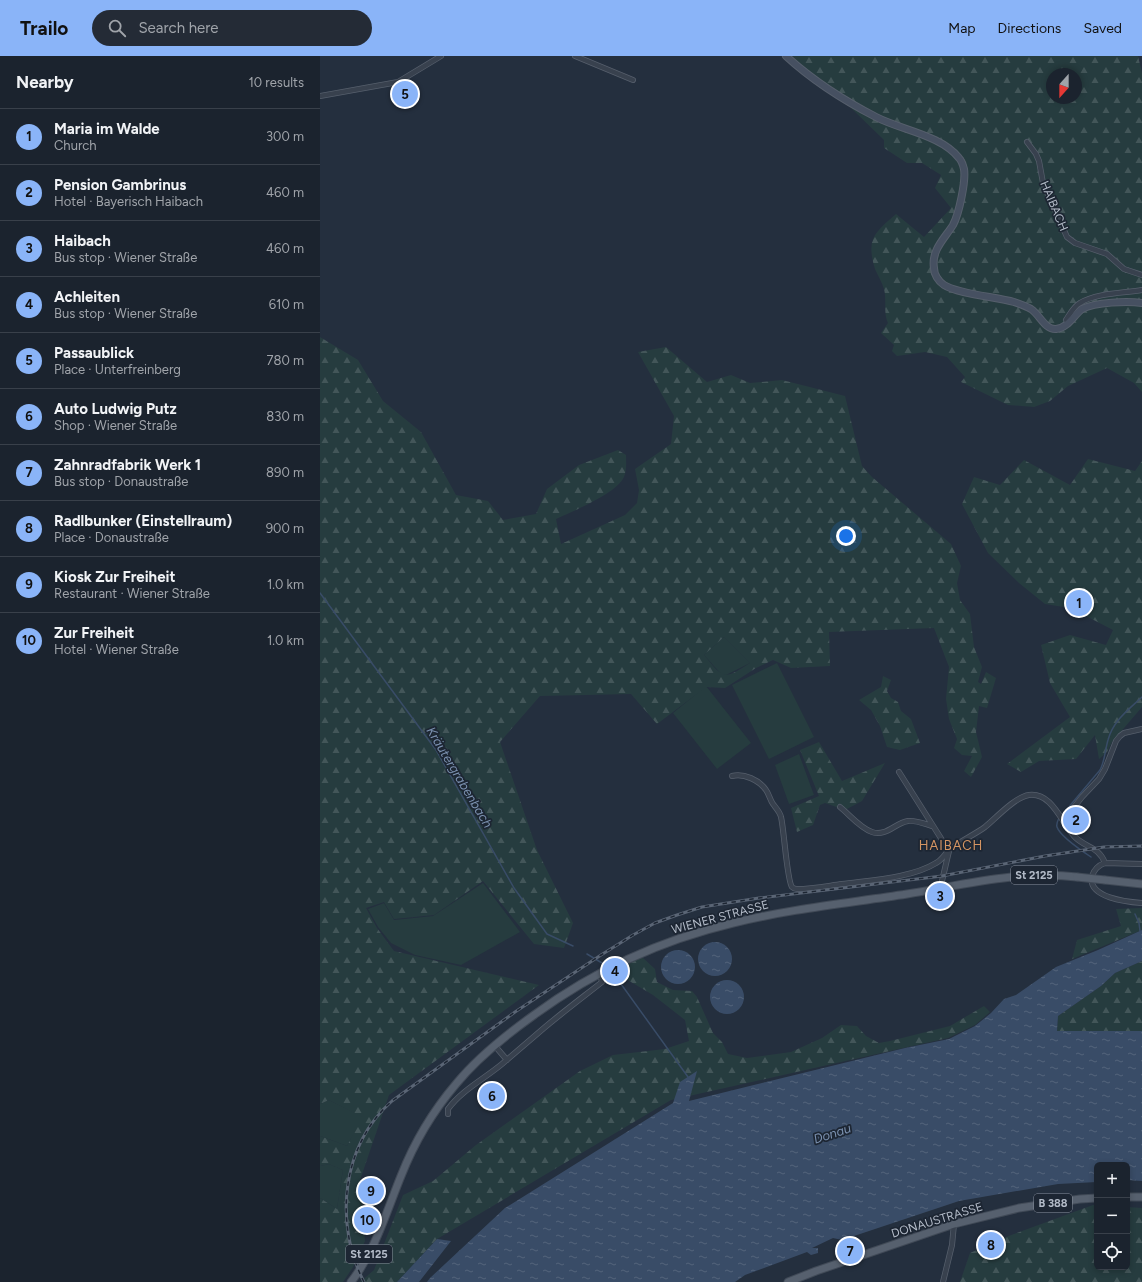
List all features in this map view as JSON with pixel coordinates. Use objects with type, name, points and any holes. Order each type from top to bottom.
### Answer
[{"type":"main road","points":[[786,56],[800,69],[828,88],[876,117],[939,142],[961,160],[964,170],[958,211],[954,223],[936,250],[933,262],[936,275],[942,284],[952,289],[1021,304],[1031,309],[1046,325],[1053,329],[1061,328],[1082,310],[1094,305],[1128,302],[1142,303]]},
{"type":"main road","name":"WIENER STRASSE","points":[[350,1282],[370,1253],[401,1175],[421,1133],[456,1084],[474,1064],[521,1024],[550,1003],[623,961],[671,942],[734,923],[797,910],[1028,875],[1058,875],[1142,884]]},
{"type":"main road","points":[[1130,1197],[1142,1197]]},
{"type":"main road","name":"DONAUSTRASSE","points":[[788,1282],[954,1224],[1019,1208],[1094,1198]]},
{"type":"street","points":[[320,96],[398,82],[441,56]]},
{"type":"street","points":[[575,56],[633,80]]},
{"type":"street","name":"HAIBACH","points":[[1027,142],[1036,154],[1039,161],[1045,189],[1067,237],[1075,243],[1107,254],[1124,269],[1142,275]]},
{"type":"street","points":[[1069,322],[1066,320],[1080,303],[1097,297],[1142,290]]},
{"type":"street","points":[[1062,820],[1099,779],[1105,769],[1116,741],[1120,736],[1124,733],[1142,729]]},
{"type":"street","points":[[899,772],[949,851],[942,881],[943,888]]},
{"type":"street","points":[[732,776],[736,774],[751,778],[760,783],[780,812],[787,854],[789,881],[795,889],[915,872],[927,868],[938,862],[949,851],[984,827],[1017,800],[1028,795],[1041,798],[1052,805],[1075,837],[1082,843],[1098,851],[1105,863]]},
{"type":"street","points":[[840,807],[864,828],[872,832],[884,832],[907,821],[932,826]]},
{"type":"street","points":[[1142,864],[1105,863],[1098,867],[1093,874],[1092,884],[1103,894],[1115,899],[1142,903]]},
{"type":"street","points":[[448,1114],[448,1109],[464,1092],[507,1060],[545,1027],[602,982],[600,973]]},
{"type":"street","points":[[494,1046],[507,1060]]},
{"type":"street","points":[[456,1084],[464,1092]]},
{"type":"street","points":[[943,1282],[952,1245],[954,1224]]},
{"type":"green space","points":[[792,56],[1138,56],[1142,73],[1142,392],[1134,383],[1107,368],[1068,386],[1050,401],[1034,407],[1008,405],[961,382],[965,377],[947,357],[925,352],[897,356],[892,351],[894,345],[881,333],[888,323],[884,289],[872,259],[871,250],[874,237],[882,226],[896,214],[924,237],[951,208],[935,188],[941,175],[922,163],[907,163],[884,148],[884,140],[849,106]]},
{"type":"green space","points":[[320,337],[358,360],[383,401],[421,432],[456,495],[488,501],[503,520],[536,514],[547,489],[579,465],[618,450],[626,455],[626,472],[624,477],[612,490],[583,507],[556,519],[561,544],[625,515],[637,503],[639,490],[635,469],[671,444],[674,416],[638,352],[666,347],[707,382],[731,375],[750,383],[782,380],[845,396],[862,466],[872,477],[951,544],[961,566],[957,583],[960,600],[970,614],[974,647],[982,667],[978,682],[981,684],[986,672],[996,678],[987,708],[979,706],[976,732],[982,757],[971,777],[964,771],[972,756],[962,755],[954,748],[957,739],[949,719],[946,699],[949,667],[934,628],[829,632],[830,666],[791,668],[773,660],[756,668],[725,688],[706,687],[657,724],[631,694],[540,696],[500,742],[537,850],[573,923],[564,948],[534,944],[483,881],[434,915],[394,919],[384,902],[366,908],[377,928],[394,951],[539,985],[389,1095],[360,1180],[365,1241],[353,1267],[343,1282],[320,1282],[320,1198],[337,1209],[343,1170],[329,1164],[320,1166],[320,1136],[347,1146],[362,1117],[329,1100],[320,1104]],"holes":[[[724,637],[750,663],[734,673],[724,674],[715,668],[704,655]]]},
{"type":"green space","points":[[1088,459],[1135,471],[1142,461],[1142,707],[1112,742],[1107,752],[1099,759],[1095,735],[1076,759],[1039,761],[1021,772],[1007,764],[1070,717],[1050,683],[1041,645],[1070,635],[1106,645],[1113,630],[1086,616],[1078,598],[1070,608],[1045,604],[1019,583],[988,553],[962,504],[974,477],[1000,485],[1024,460],[1070,485]]},
{"type":"green space","points":[[724,637],[750,663],[726,675],[721,674],[704,655]]},
{"type":"green space","points":[[777,663],[814,737],[769,759],[732,685]]},
{"type":"green space","points":[[883,676],[891,680],[887,691],[891,698],[898,702],[901,711],[911,719],[920,743],[900,750],[887,747],[880,726],[871,710],[859,700],[881,687]]},
{"type":"green space","points":[[706,686],[751,743],[717,769],[673,713]]},
{"type":"green space","points":[[819,742],[842,781],[885,763],[862,801],[845,810],[825,803],[820,805],[813,825],[797,832],[791,808],[819,796],[800,750]]},
{"type":"green space","points":[[799,754],[814,795],[789,804],[775,765]]},
{"type":"green space","points":[[483,883],[520,932],[461,965],[415,955],[391,943],[378,927],[368,909],[384,903],[394,920],[433,916]]},
{"type":"green space","points":[[1142,908],[1142,930],[1072,959],[1077,940],[1121,926],[1116,909]]},
{"type":"green space","points":[[642,957],[655,969],[657,982],[673,990],[692,991],[697,997],[713,1033],[722,1042],[728,1054],[747,1058],[791,1052],[822,1038],[841,1025],[857,1026],[866,1036],[879,1043],[950,1026],[984,1006],[990,1012],[975,1025],[948,1038],[671,1100],[437,1239],[397,1282],[360,1282],[374,1270],[403,1195],[433,1181],[476,1145],[580,1071],[613,1055],[665,1049],[689,1041],[685,1020],[653,995],[614,972]]},
{"type":"green space","points":[[1142,961],[1142,1031],[1057,1032],[1058,1016],[1101,986],[1115,973]]},
{"type":"green space","points":[[329,1100],[363,1117],[347,1146],[320,1136],[320,1104]]},
{"type":"green space","points":[[329,1164],[343,1170],[337,1209],[320,1198],[320,1166]]},
{"type":"green space","points":[[1094,1205],[1094,1270],[1130,1270],[1130,1207],[1142,1208],[1142,1282],[960,1282],[970,1253],[1006,1237]]},
{"type":"water","name":"Donau","points":[[1142,930],[1142,961],[1115,973],[1101,986],[1058,1016],[1057,1031],[1142,1031],[1142,1181],[1130,1180],[1130,1162],[1094,1162],[1094,1182],[1058,1184],[959,1201],[842,1240],[833,1238],[812,1248],[818,1248],[818,1253],[811,1255],[807,1252],[745,1275],[735,1282],[427,1282],[505,1208],[673,1103],[680,1082],[697,1071],[689,1101],[905,1048],[949,1039],[975,1026],[991,1013],[1004,999],[1016,995],[1056,967]]},
{"type":"water","points":[[712,942],[718,942],[727,947],[731,953],[731,965],[727,971],[718,976],[712,976],[703,971],[698,962],[698,956],[703,947]]},
{"type":"water","points":[[675,950],[681,950],[690,955],[694,961],[694,973],[690,979],[681,984],[675,984],[666,979],[661,970],[661,964],[666,955]]},
{"type":"water","points":[[724,980],[730,980],[739,985],[743,991],[743,1003],[739,1009],[730,1014],[724,1014],[715,1009],[710,1000],[710,994],[715,985]]},
{"type":"water","points":[[437,1239],[451,1241],[419,1282],[397,1282]]},
{"type":"waterway","name":"Kräutergrabenbach","points":[[320,593],[436,750],[514,888],[547,934],[573,946]]},
{"type":"waterway","name":"HAIBACH","points":[[1062,815],[1100,770],[1110,733],[1117,721],[1142,697]]},
{"type":"waterway","name":"HAIBACH","points":[[1059,818],[1057,827],[1062,835],[1091,857]]},
{"type":"waterway","name":"HAIBACH","points":[[1135,914],[1139,923],[1140,931]]},
{"type":"waterway","name":"Kräutergrabenbach","points":[[587,954],[602,963]]},
{"type":"waterway","name":"Kräutergrabenbach","points":[[616,977],[688,1077]]},
{"type":"railway","points":[[364,1282],[354,1259],[346,1211],[348,1187],[353,1163],[362,1140],[375,1119],[392,1101],[515,1012],[633,935],[655,923],[702,907],[759,898],[942,876],[1045,856],[1104,847],[1142,846]]},
{"type":"place","name":"Passaublick","points":[[405,94]]},
{"type":"place","name":"Maria im Walde","points":[[1079,603]]},
{"type":"place","name":"Pension Gambrinus","points":[[1076,820]]},
{"type":"place","name":"Haibach","points":[[940,896]]},
{"type":"place","name":"Achleiten","points":[[615,971]]},
{"type":"place","name":"Auto Ludwig Putz","points":[[492,1096]]},
{"type":"place","name":"Kiosk Zur Freiheit","points":[[371,1191]]},
{"type":"place","name":"Zur Freiheit","points":[[367,1220]]},
{"type":"place","name":"Radlbunker (Einstellraum)","points":[[991,1245]]},
{"type":"place","name":"Zahnradfabrik Werk 1","points":[[850,1251]]},
{"type":"district","name":"HAIBACH","points":[[951,845]]}]
